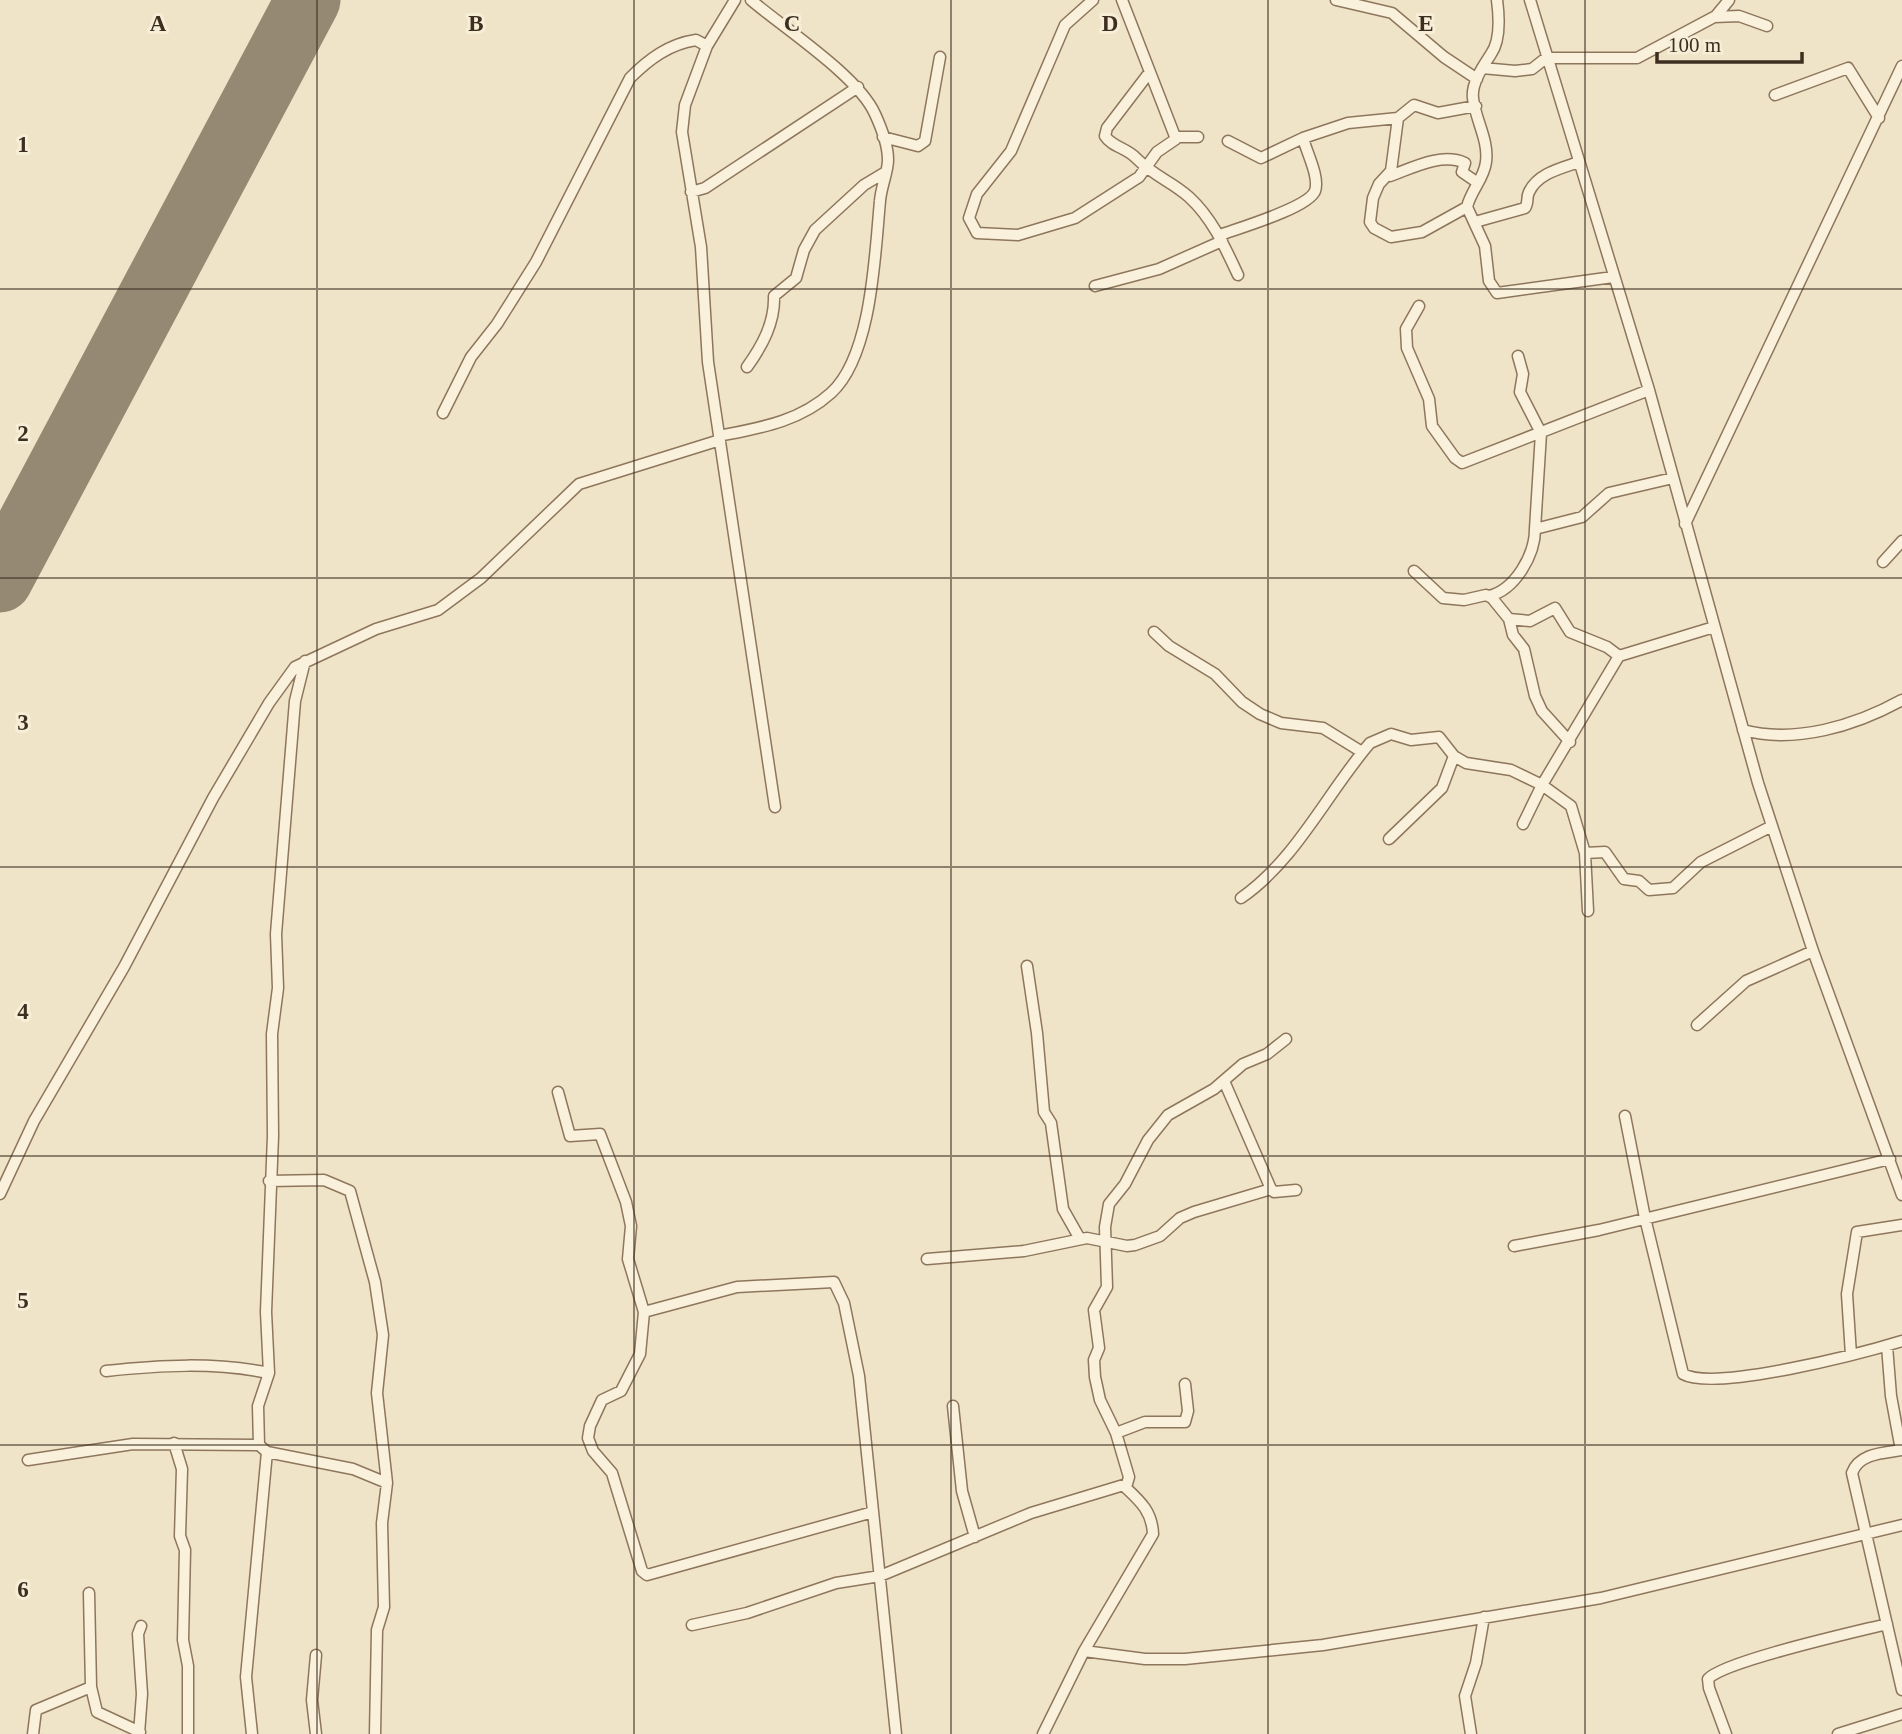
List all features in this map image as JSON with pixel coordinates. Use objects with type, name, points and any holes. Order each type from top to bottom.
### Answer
[{"type":"street","points":[[735,0],[707,46],[685,105],[684,151],[701,247],[708,362],[775,807]]},
{"type":"street","points":[[0,1194],[34,1121],[124,967],[213,798],[279,687],[295,667],[376,629],[438,610],[481,578],[579,484],[719,438],[783,422],[822,400],[843,377],[859,340],[869,292],[884,173],[889,162],[883,137],[875,113],[858,87],[751,0]]},
{"type":"street","points":[[1093,0],[1065,25],[1011,151],[977,194],[969,213],[970,223],[977,233],[1018,235],[1050,228],[1090,209],[1139,177],[1144,168],[1176,137],[1198,137]]},
{"type":"street","points":[[1122,0],[1176,137]]},
{"type":"street","points":[[1336,0],[1392,13],[1444,57],[1477,79]]},
{"type":"street","points":[[1478,183],[1462,172],[1465,163],[1456,160],[1434,160],[1390,176],[1379,184],[1373,198],[1370,222],[1374,228],[1388,236],[1422,232],[1467,206],[1483,174],[1487,154],[1472,97],[1482,68],[1492,54],[1497,34],[1497,0]]},
{"type":"street","points":[[1530,0],[1649,390],[1742,730],[1813,951],[1902,1195]]},
{"type":"street","points":[[1482,68],[1515,71],[1532,69],[1546,58],[1637,58],[1714,18],[1729,0]]},
{"type":"street","points":[[1714,18],[1739,16],[1767,26]]},
{"type":"street","points":[[443,413],[471,357],[497,324],[536,262],[630,78],[648,60],[676,45],[696,40],[707,46]]},
{"type":"street","points":[[883,137],[918,146],[925,141],[940,57]]},
{"type":"street","points":[[1685,524],[1880,118],[1885,99],[1902,66]]},
{"type":"street","points":[[1775,94],[1848,68],[1880,118]]},
{"type":"street","points":[[1149,74],[1104,133],[1110,142],[1135,156],[1144,168],[1188,197],[1221,238],[1238,275]]},
{"type":"street","points":[[691,192],[710,186],[858,87]]},
{"type":"street","points":[[1228,141],[1261,158],[1303,138],[1355,121],[1398,118],[1414,105],[1438,113],[1476,106]]},
{"type":"street","points":[[1390,176],[1396,151],[1398,118]]},
{"type":"street","points":[[1095,286],[1159,269],[1289,208],[1315,192],[1316,183],[1303,138]]},
{"type":"street","points":[[1475,222],[1525,208],[1529,192],[1538,181],[1550,172],[1579,162]]},
{"type":"street","points":[[747,367],[762,345],[775,311],[774,296],[796,278],[810,237],[864,185],[884,173]]},
{"type":"street","points":[[1467,206],[1488,255],[1489,281],[1497,293],[1613,277]]},
{"type":"street","points":[[1419,306],[1406,329],[1407,348],[1429,399],[1432,426],[1458,462],[1469,462],[1649,390]]},
{"type":"street","points":[[1414,571],[1443,598],[1453,601],[1503,593],[1527,561],[1535,543],[1541,433],[1520,392],[1523,374],[1518,356]]},
{"type":"street","points":[[1535,529],[1582,517],[1609,493],[1673,478]]},
{"type":"street","points":[[1883,562],[1902,541]]},
{"type":"street","points":[[1489,596],[1509,619],[1513,635],[1524,649],[1535,696],[1542,711],[1570,742]]},
{"type":"street","points":[[1509,619],[1530,621],[1555,608],[1570,632],[1607,647],[1619,656]]},
{"type":"street","points":[[1523,824],[1542,785],[1619,656],[1714,627]]},
{"type":"street","points":[[1154,632],[1168,646],[1214,674],[1242,702],[1260,714],[1281,723],[1330,730],[1362,752]]},
{"type":"street","points":[[252,1734],[246,1677],[263,1449],[258,1406],[269,1373],[266,1312],[269,1181],[273,1136],[272,1034],[278,988],[276,934],[284,867],[282,831],[295,701],[305,661]]},
{"type":"street","points":[[1742,730],[1773,737],[1802,735],[1869,715],[1902,700]]},
{"type":"street","points":[[1241,898],[1263,881],[1289,851],[1370,743],[1391,734],[1411,740],[1439,737],[1454,756],[1477,766],[1510,770],[1542,785],[1571,806],[1585,853],[1588,911]]},
{"type":"street","points":[[1389,839],[1443,788],[1454,756]]},
{"type":"street","points":[[1585,853],[1605,852],[1624,879],[1639,881],[1649,890],[1666,890],[1679,885],[1700,862],[1772,826]]},
{"type":"street","points":[[1697,1025],[1746,981],[1813,951]]},
{"type":"street","points":[[1027,966],[1037,1033],[1044,1112],[1051,1123],[1063,1209],[1080,1239]]},
{"type":"street","points":[[692,1625],[758,1609],[836,1583],[880,1576],[1031,1513],[1128,1483],[1129,1477],[1116,1433],[1100,1400],[1095,1377],[1094,1360],[1099,1348],[1094,1310],[1107,1287],[1107,1212],[1112,1198],[1125,1185],[1156,1129],[1168,1115],[1224,1081],[1244,1064],[1267,1054],[1286,1039]]},
{"type":"street","points":[[1224,1081],[1271,1189],[1274,1192],[1297,1190]]},
{"type":"street","points":[[558,1092],[570,1136],[600,1134],[626,1202],[631,1226],[628,1259],[644,1312],[640,1354],[621,1391],[602,1400],[590,1426],[588,1438],[593,1451],[612,1473],[644,1574],[873,1512]]},
{"type":"street","points":[[1625,1116],[1645,1218],[1683,1374],[1702,1379],[1728,1377],[1851,1356],[1902,1342]]},
{"type":"street","points":[[1514,1246],[1645,1218],[1890,1159]]},
{"type":"street","points":[[269,1181],[324,1180],[346,1187],[353,1195],[381,1315],[383,1335],[378,1409],[387,1483],[382,1523],[384,1607],[377,1630],[373,1693],[375,1734]]},
{"type":"street","points":[[927,1259],[1024,1251],[1080,1239],[1135,1245],[1160,1236],[1180,1218],[1194,1212],[1271,1189]]},
{"type":"street","points":[[1851,1356],[1847,1294],[1857,1232],[1902,1225]]},
{"type":"street","points":[[644,1312],[737,1287],[834,1282],[844,1303],[853,1335],[895,1734]]},
{"type":"street","points":[[1888,1346],[1891,1396],[1901,1450],[1872,1456],[1855,1465],[1852,1473],[1902,1690]]},
{"type":"street","points":[[106,1371],[218,1365],[269,1373]]},
{"type":"street","points":[[1116,1433],[1145,1422],[1185,1422],[1188,1411],[1185,1384]]},
{"type":"street","points":[[953,1406],[962,1491],[975,1537]]},
{"type":"street","points":[[28,1460],[133,1444],[174,1443],[263,1449],[353,1469],[387,1483]]},
{"type":"street","points":[[174,1443],[181,1469],[180,1536],[186,1550],[183,1640],[188,1666],[188,1734]]},
{"type":"street","points":[[1043,1734],[1084,1651],[1153,1534],[1153,1521],[1146,1507],[1124,1486]]},
{"type":"street","points":[[1084,1651],[1145,1659],[1219,1656],[1323,1646],[1601,1598],[1902,1525]]},
{"type":"street","points":[[89,1593],[91,1686],[97,1712],[139,1733],[142,1694],[138,1634],[141,1626]]},
{"type":"street","points":[[1471,1734],[1465,1696],[1476,1663],[1484,1618]]},
{"type":"street","points":[[1726,1734],[1709,1688],[1708,1679],[1715,1673],[1742,1662],[1887,1624]]},
{"type":"street","points":[[316,1655],[312,1700],[316,1734]]},
{"type":"street","points":[[33,1734],[36,1710],[91,1686]]},
{"type":"street","points":[[1838,1734],[1902,1713]]},
{"type":"runway","points":[[0,580],[308,0]]}]
